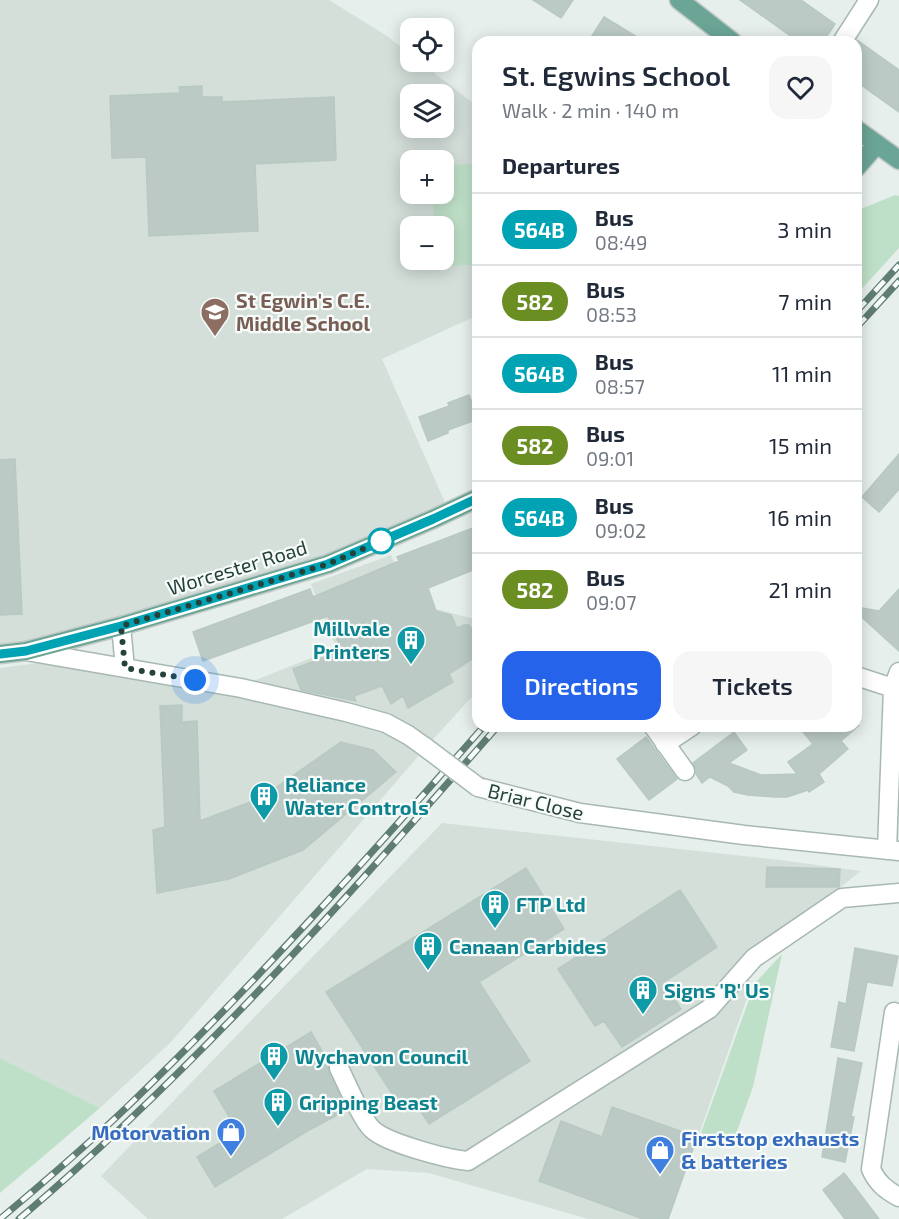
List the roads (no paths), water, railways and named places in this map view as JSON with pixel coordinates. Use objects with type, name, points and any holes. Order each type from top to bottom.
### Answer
[{"type":"main road","points":[[679,0],[725,36]]},
{"type":"main road","points":[[862,133],[899,160]]},
{"type":"main road","points":[[862,161],[877,144]]},
{"type":"main road","name":"Worcester Road","points":[[0,654],[26,651],[121,626],[328,564],[472,501]]},
{"type":"street","points":[[846,36],[869,0]]},
{"type":"street","points":[[121,626],[125,668]]},
{"type":"street","name":"Briar Close","points":[[26,651],[241,688],[386,723],[408,735],[478,787],[580,813],[744,835],[893,851]]},
{"type":"street","points":[[862,677],[896,680],[893,851]]},
{"type":"street","points":[[657,732],[685,771]]},
{"type":"street","points":[[665,744],[683,732]]},
{"type":"street","points":[[339,1068],[371,1128],[382,1137],[451,1159],[468,1161],[709,1009],[754,958],[843,898],[899,893]]},
{"type":"street","points":[[890,1011],[871,1169],[883,1187],[899,1197]]},
{"type":"railway","points":[[862,305],[899,265]]},
{"type":"railway","points":[[862,321],[899,281]]},
{"type":"railway","points":[[0,1219],[111,1122],[219,1016],[353,873],[479,732]]},
{"type":"railway","points":[[19,1219],[84,1162],[208,1043],[326,919],[493,732]]},
{"type":"place","name":"St Egwin's C.E. Middle School","points":[[215,338]]},
{"type":"place","name":"Millvale Printers","points":[[411,666]]},
{"type":"place","name":"Reliance Water Controls","points":[[264,822]]},
{"type":"place","name":"FTP Ltd","points":[[495,930]]},
{"type":"place","name":"Canaan Carbides","points":[[428,972]]},
{"type":"place","name":"Signs 'R' Us","points":[[643,1016]]},
{"type":"place","name":"Wychavon Council","points":[[274,1082]]},
{"type":"place","name":"Gripping Beast","points":[[278,1128]]},
{"type":"place","name":"Motorvation","points":[[231,1158]]},
{"type":"place","name":"Firststop exhausts & batteries","points":[[660,1176]]}]
